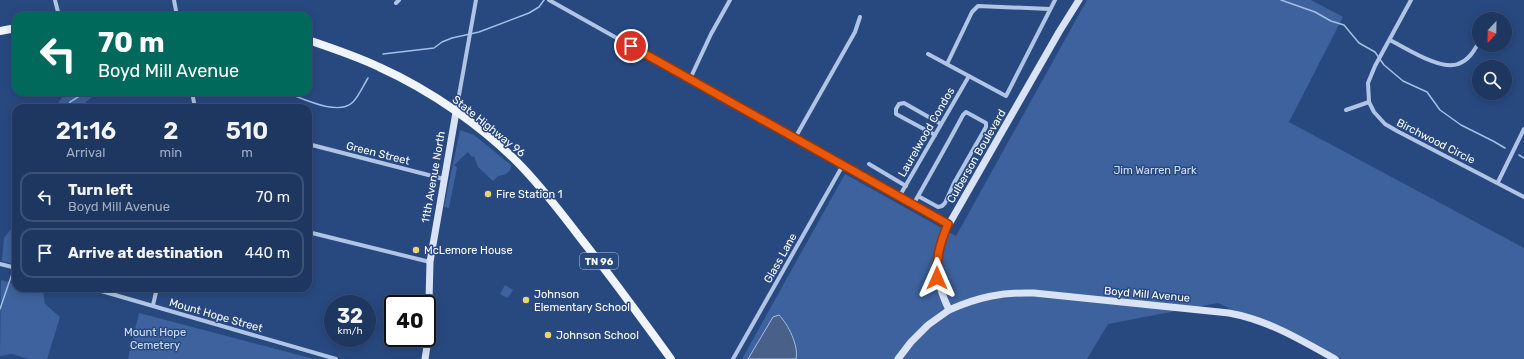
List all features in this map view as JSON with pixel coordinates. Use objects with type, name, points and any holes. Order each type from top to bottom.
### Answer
[{"type":"main road","points":[[0,31],[12,29]]},
{"type":"main road","name":"State Highway 96","points":[[312,42],[379,67],[429,94],[456,112],[504,150],[536,182],[559,209],[618,286],[671,359]]},
{"type":"street","points":[[55,0],[58,12]]},
{"type":"street","points":[[174,0],[178,12]]},
{"type":"street","name":"11th Avenue North","points":[[425,359],[428,340],[430,262],[476,0]]},
{"type":"street","points":[[690,79],[711,34],[730,0]]},
{"type":"street","points":[[928,54],[1006,96],[1055,0]]},
{"type":"street","name":"Culberson Boulevard","points":[[949,310],[940,290],[937,278],[936,263],[938,249],[948,224],[1079,0]]},
{"type":"street","points":[[1346,110],[1369,102],[1368,83],[1375,66],[1411,0]]},
{"type":"street","points":[[551,1],[948,224]]},
{"type":"street","points":[[947,64],[972,12],[978,6],[1050,9]]},
{"type":"street","points":[[796,138],[855,32],[860,17]]},
{"type":"street","points":[[1390,40],[1447,66],[1458,64],[1465,60],[1473,52]]},
{"type":"street","name":"Laurelwood Condos","points":[[899,197],[969,76]]},
{"type":"street","name":"Birchwood Circle","points":[[1369,102],[1374,112],[1391,128],[1498,182],[1524,197]]},
{"type":"street","points":[[935,135],[896,114],[898,104],[904,103],[941,124]]},
{"type":"street","points":[[913,205],[918,196],[963,115],[966,112],[986,123],[986,127],[954,183],[945,203],[938,207],[918,196]]},
{"type":"street","points":[[1498,182],[1524,129]]},
{"type":"street","name":"Green Street","points":[[312,145],[444,179]]},
{"type":"street","points":[[869,164],[906,186]]},
{"type":"street","name":"Glass Lane","points":[[733,359],[843,165]]},
{"type":"street","points":[[312,233],[430,262]]},
{"type":"street","points":[[0,264],[12,267]]},
{"type":"street","name":"Mount Hope Street","points":[[106,292],[336,359]]},
{"type":"street","points":[[153,306],[156,292]]},
{"type":"street","name":"Boyd Mill Avenue","points":[[949,310],[980,298],[1013,293],[1034,293],[1228,313],[1244,316],[1271,325],[1335,359]]},
{"type":"street","points":[[898,359],[911,342],[928,325],[949,310]]},
{"type":"green space","name":"Jim Warren Park","points":[[1087,0],[1311,0],[1343,17],[1289,122],[1524,248],[1524,359],[1334,359],[1218,303],[1108,324],[1087,359],[742,359],[845,174],[956,236]]},
{"type":"green space","points":[[63,96],[93,96],[85,104],[58,103]]},
{"type":"green space","points":[[460,130],[474,135],[511,165],[511,167],[507,173],[498,176],[493,181],[478,167],[474,156],[472,157],[468,152],[454,165],[457,167],[449,208],[444,207]]},
{"type":"green space","points":[[12,228],[12,264],[2,261],[4,238]]},
{"type":"green space","points":[[1,280],[12,283],[12,292],[43,292],[45,304],[60,317],[47,359],[29,359],[12,354],[0,356]]},
{"type":"green space","points":[[505,285],[513,290],[508,298],[500,294]]},
{"type":"green space","name":"Mount Hope Cemetery","points":[[139,313],[314,359],[128,359]]},
{"type":"shaded area","points":[[779,315],[786,324],[792,336],[796,348],[796,359],[748,359],[773,317]]},
{"type":"waterway","points":[[383,54],[434,48],[442,42],[452,38],[479,32],[529,13],[539,7],[544,0]]},
{"type":"waterway","points":[[1281,0],[1315,12],[1331,21],[1344,25],[1359,43],[1375,52],[1384,65],[1403,81],[1427,92],[1440,110],[1461,125],[1505,148]]},
{"type":"waterway","points":[[295,96],[320,105],[338,108],[353,102],[368,78]]},
{"type":"waterway","points":[[69,104],[80,96]]},
{"type":"waterway","points":[[1519,155],[1524,158]]},
{"type":"waterway","points":[[0,309],[12,274]]},
{"type":"place","name":"Fire Station 1","points":[[488,194]]},
{"type":"place","name":"McLemore House","points":[[416,250]]},
{"type":"place","name":"Johnson Elementary School","points":[[526,300]]},
{"type":"place","name":"Johnson School","points":[[548,335]]},
{"type":"route","points":[[631,46],[948,224],[938,249],[936,263],[937,278]]}]
